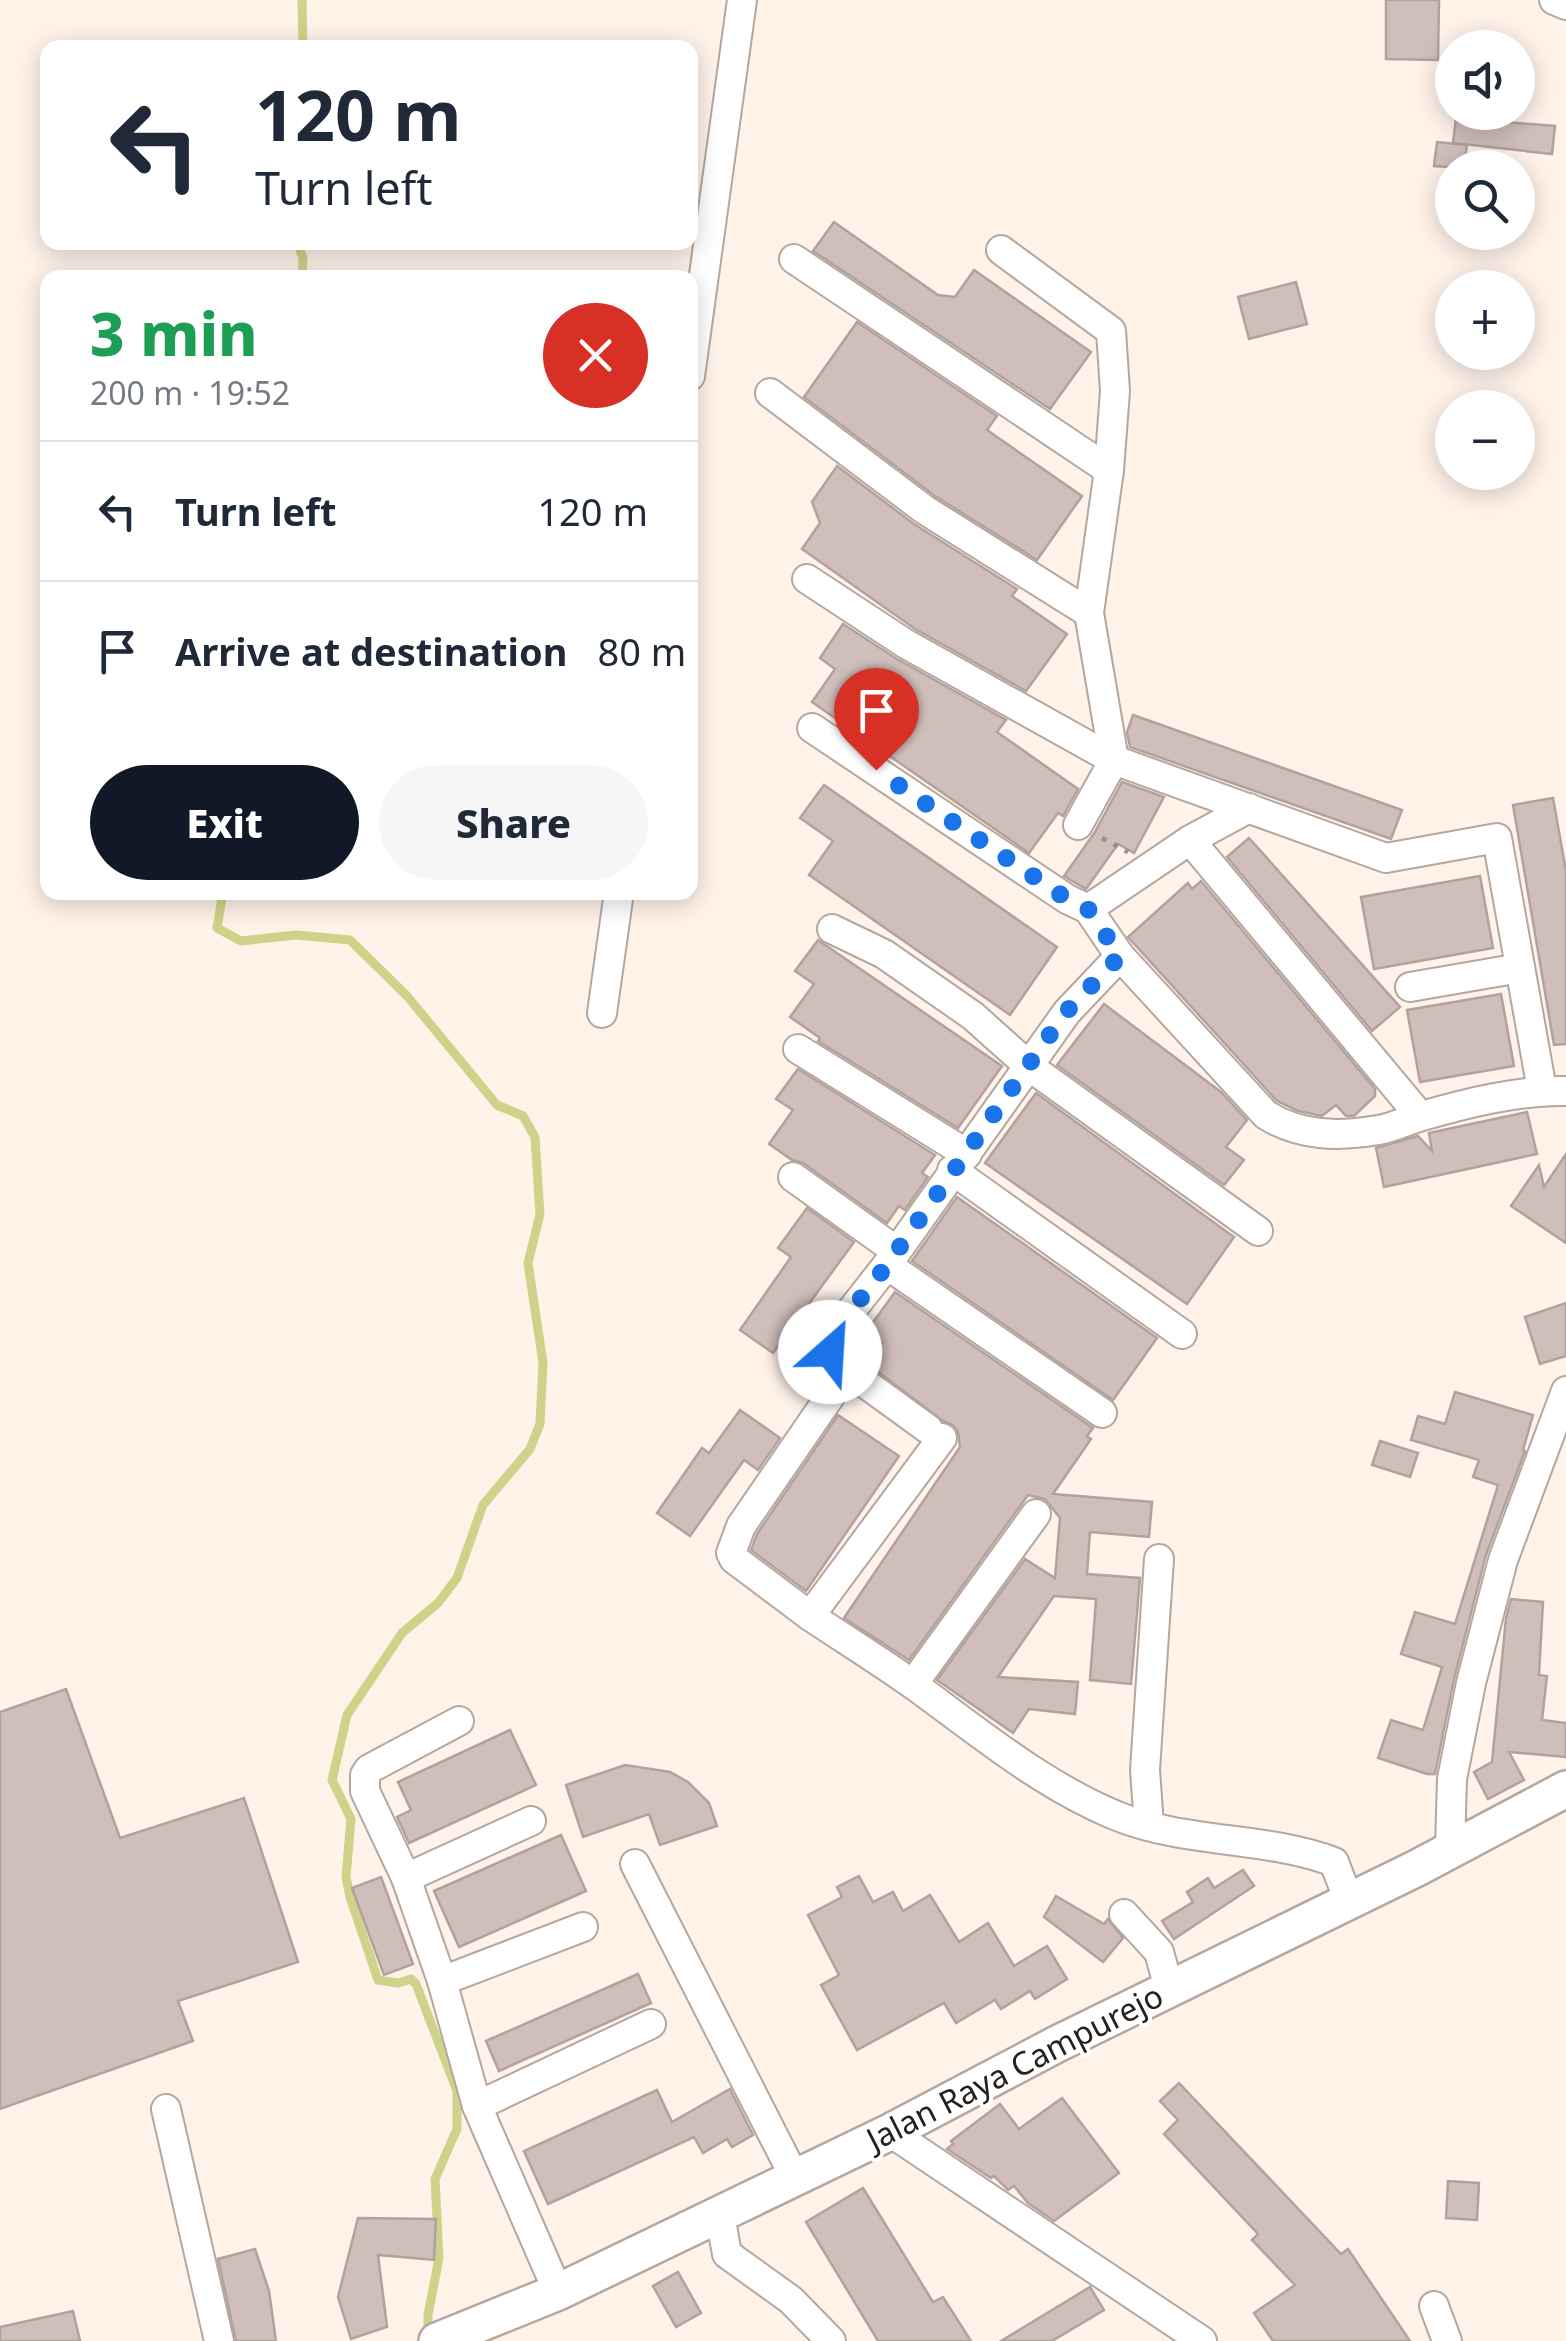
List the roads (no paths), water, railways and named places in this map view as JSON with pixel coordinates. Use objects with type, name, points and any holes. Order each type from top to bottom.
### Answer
[{"type":"main road","name":"Jalan Raya Campurejo","points":[[447,2336],[558,2292],[890,2132],[1566,1789]]},
{"type":"street","points":[[698,318],[742,0]]},
{"type":"street","points":[[1554,0],[1566,5]]},
{"type":"street","points":[[1001,250],[1112,331],[1115,392],[1109,470],[1089,613],[1114,760],[1078,825]]},
{"type":"street","points":[[794,259],[1109,470]]},
{"type":"street","points":[[770,394],[925,510],[1089,613]]},
{"type":"street","points":[[807,579],[906,644],[1114,760],[1386,858],[1496,838],[1520,968],[1554,1090],[1420,1116],[1380,1130],[1319,1134],[1283,1126],[1266,1115],[1120,956],[1088,909],[1067,899],[812,728]]},
{"type":"street","points":[[1088,909],[1190,840],[1249,808]]},
{"type":"street","points":[[1190,840],[1420,1116]]},
{"type":"street","points":[[602,1012],[617,900]]},
{"type":"street","points":[[832,929],[884,954],[972,1016],[1030,1066],[1258,1231]]},
{"type":"street","points":[[810,1616],[934,1434],[840,1366],[830,1352],[829,1339],[1066,1012],[1120,956]]},
{"type":"street","points":[[1410,987],[1520,968]]},
{"type":"street","points":[[798,1048],[959,1162],[1182,1334]]},
{"type":"street","points":[[794,1178],[891,1258],[1102,1413]]},
{"type":"street","points":[[1450,1849],[1452,1779],[1503,1560],[1566,1391]]},
{"type":"street","points":[[834,1392],[741,1526],[731,1553],[734,1560],[1036,1774],[1118,1816],[1206,1839],[1288,1850],[1334,1862],[1348,1901]]},
{"type":"street","points":[[913,1684],[1036,1514]]},
{"type":"street","points":[[1149,1825],[1144,1770],[1159,1559]]},
{"type":"street","points":[[459,1721],[369,1768],[365,1791],[406,1878],[442,1981],[477,2106],[558,2292]]},
{"type":"street","points":[[406,1878],[531,1821]]},
{"type":"street","points":[[635,1864],[795,2178]]},
{"type":"street","points":[[1124,1914],[1159,1952],[1170,1988]]},
{"type":"street","points":[[442,1981],[583,1926]]},
{"type":"street","points":[[477,2106],[652,2024]]},
{"type":"street","points":[[166,2109],[219,2341]]},
{"type":"street","points":[[890,2132],[1202,2341]]},
{"type":"street","points":[[720,2215],[727,2254],[791,2300],[831,2341]]},
{"type":"street","points":[[1434,2306],[1447,2341]]},
{"type":"waterway","points":[[302,0],[303,40]]},
{"type":"waterway","points":[[300,250],[302,270]]},
{"type":"waterway","points":[[222,900],[217,928],[241,941],[296,935],[350,940],[407,996],[497,1105],[523,1116],[535,1137],[540,1214],[528,1263],[543,1363],[540,1424],[530,1449],[483,1505],[457,1578],[438,1603],[402,1633],[347,1715],[332,1780],[351,1819],[346,1877],[378,1980],[398,1983],[411,1979],[416,1984],[457,2091],[457,2129],[435,2179],[439,2258],[428,2315],[428,2338]]}]
